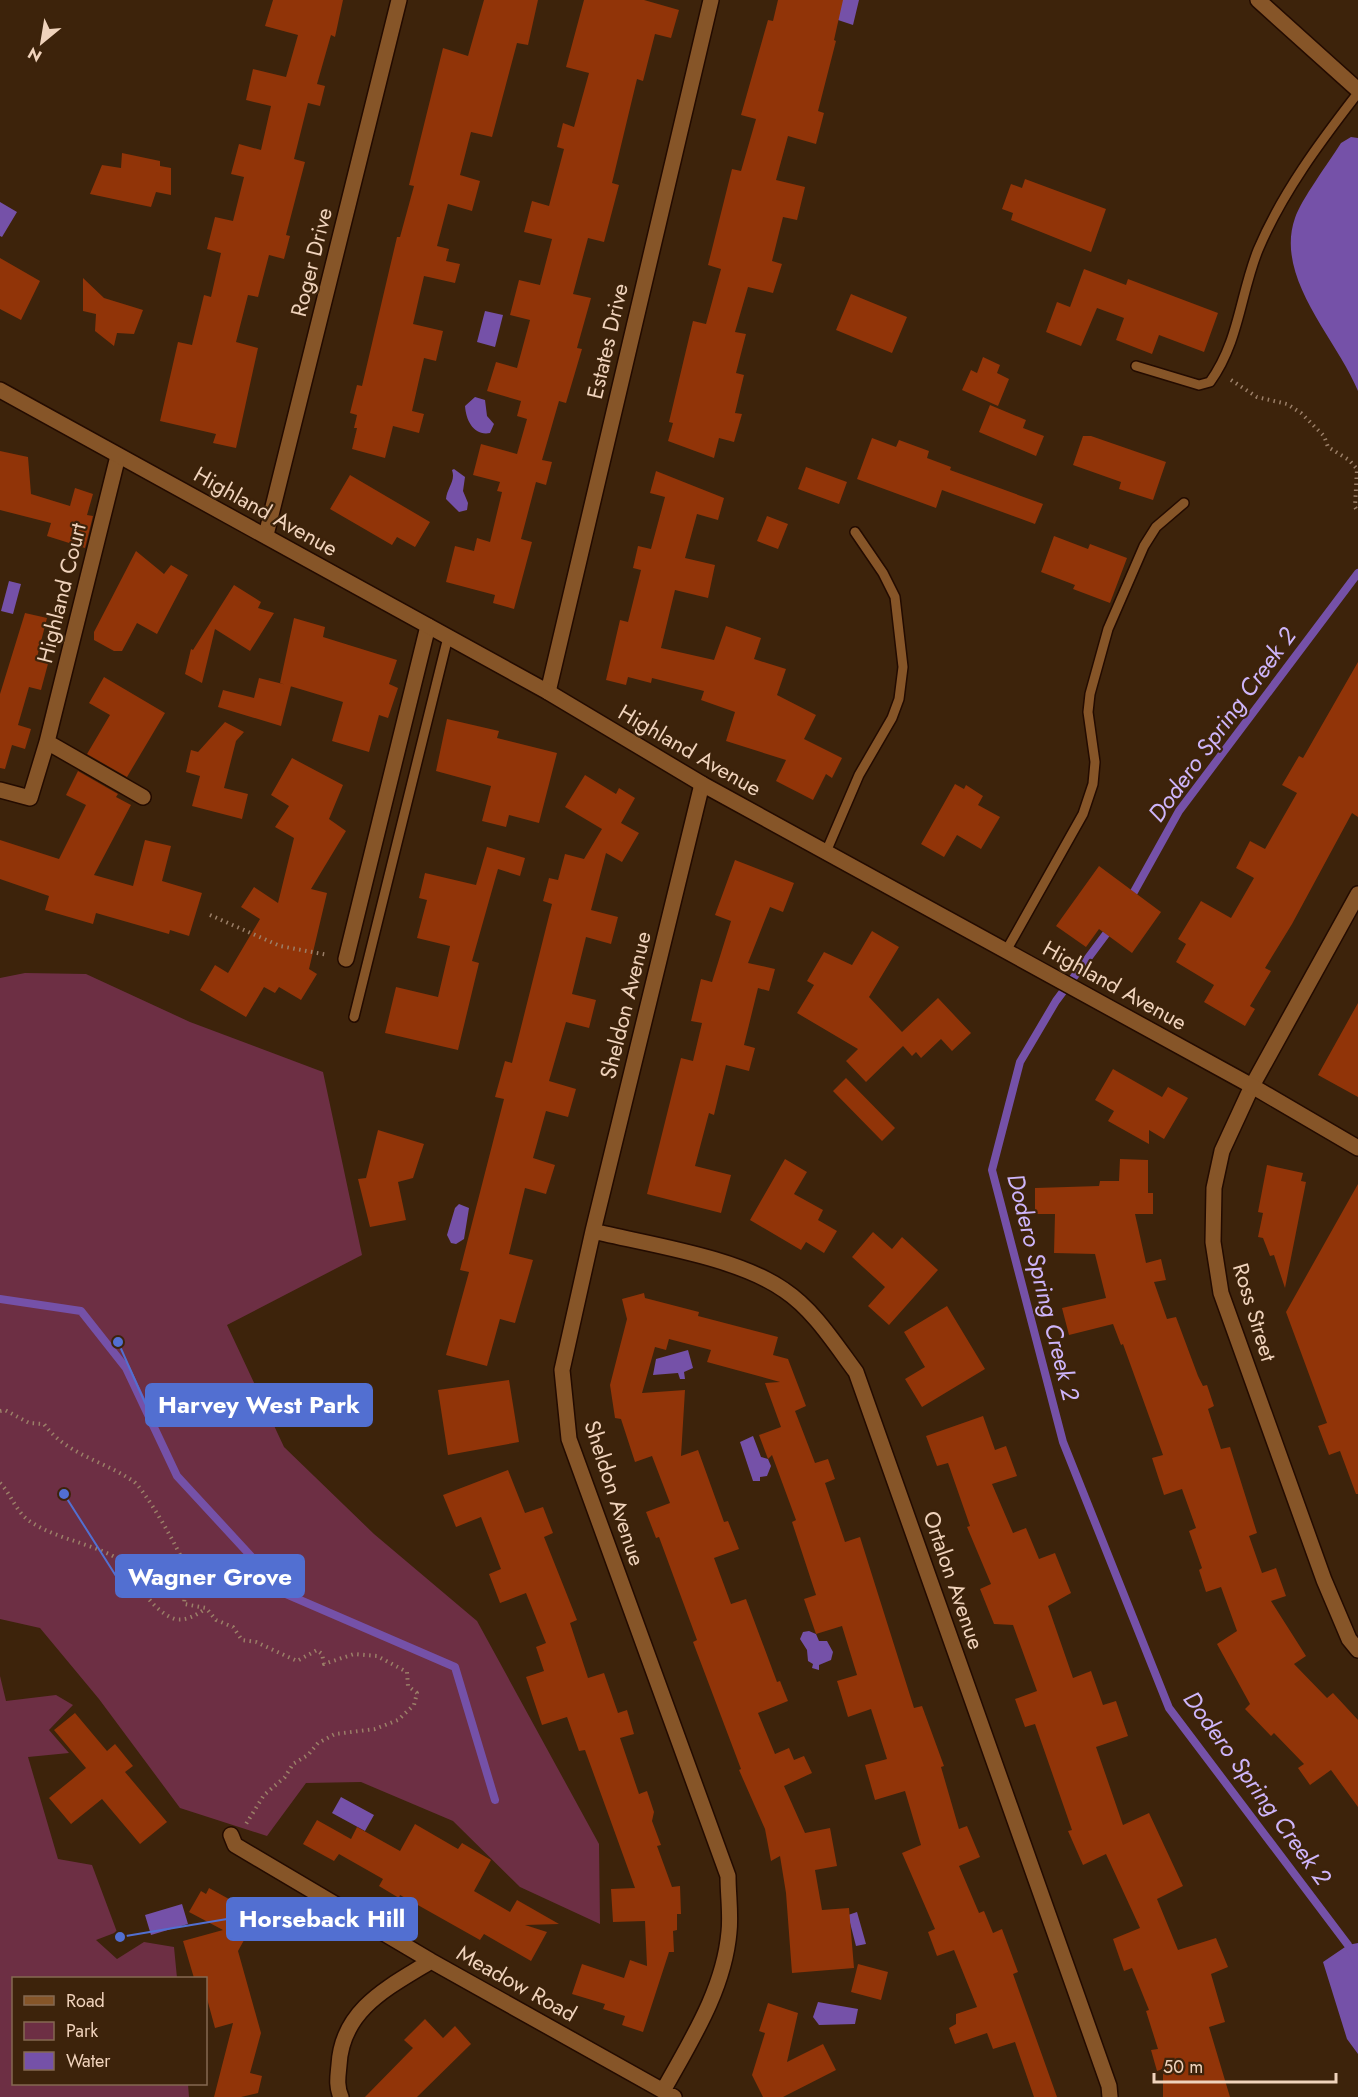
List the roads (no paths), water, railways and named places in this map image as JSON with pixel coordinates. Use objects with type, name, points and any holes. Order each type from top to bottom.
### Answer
[{"type":"street","name":"Roger Drive","points":[[266,535],[399,0]]},
{"type":"street","name":"Estates Drive","points":[[548,692],[711,0]]},
{"type":"street","points":[[1258,0],[1358,91]]},
{"type":"street","name":"Highland Avenue","points":[[0,390],[548,692],[702,784],[1252,1086],[1358,1148]]},
{"type":"street","name":"Highland Court","points":[[0,790],[30,798],[47,742],[118,456]]},
{"type":"street","points":[[346,959],[428,626]]},
{"type":"street","points":[[47,742],[143,797]]},
{"type":"street","name":"Sheldon Avenue","points":[[668,2094],[704,2017],[719,1975],[729,1933],[728,1876],[568,1439],[562,1370],[593,1231],[702,784]]},
{"type":"street","name":"Ross Street","points":[[1358,894],[1252,1086],[1222,1151],[1214,1188],[1213,1242],[1221,1293],[1324,1580],[1349,1639],[1358,1650]]},
{"type":"street","name":"Ortalon Avenue","points":[[593,1231],[746,1269],[785,1290],[808,1311],[856,1372],[1109,2086],[1110,2097]]},
{"type":"street","points":[[231,1835],[235,1845],[431,1961]]},
{"type":"street","name":"Meadow Road","points":[[341,2097],[337,2089],[340,2048],[358,2012],[384,1990],[431,1961],[668,2094]]},
{"type":"lane","points":[[1136,366],[1199,385],[1210,382],[1221,367],[1234,336],[1257,253],[1273,218],[1317,146],[1358,91]]},
{"type":"lane","points":[[1006,951],[1083,814],[1092,784],[1095,762],[1088,712],[1090,694],[1108,629],[1144,546],[1156,527],[1184,503]]},
{"type":"lane","points":[[826,852],[859,775],[892,718],[899,699],[903,667],[895,597],[883,573],[855,532]]},
{"type":"lane","points":[[354,1017],[448,637]]},
{"type":"water","points":[[840,0],[859,0],[853,25],[835,19]]},
{"type":"water","points":[[1351,137],[1358,138],[1358,391],[1300,285],[1293,263],[1291,241],[1295,218],[1303,201],[1341,143]]},
{"type":"water","points":[[0,202],[17,212],[2,237],[0,236]]},
{"type":"water","points":[[485,311],[503,315],[495,347],[477,342]]},
{"type":"water","points":[[475,397],[485,400],[487,416],[494,424],[490,433],[475,430],[469,422],[465,406]]},
{"type":"water","points":[[454,469],[465,477],[463,491],[468,503],[467,510],[459,512],[446,499]]},
{"type":"water","points":[[9,581],[21,584],[13,614],[1,611]]},
{"type":"water","points":[[459,1204],[469,1208],[464,1239],[456,1244],[451,1243],[447,1235],[455,1208]]},
{"type":"water","points":[[688,1350],[693,1368],[684,1372],[685,1379],[680,1379],[678,1373],[653,1375],[656,1359]]},
{"type":"water","points":[[753,1436],[761,1457],[768,1459],[771,1466],[767,1476],[760,1477],[760,1481],[753,1481],[740,1442]]},
{"type":"water","points":[[809,1631],[816,1634],[819,1641],[827,1641],[833,1652],[831,1660],[819,1665],[819,1670],[812,1668],[813,1664],[808,1661],[807,1650],[800,1639],[803,1632]]},
{"type":"water","points":[[341,1797],[374,1815],[365,1831],[332,1813]]},
{"type":"water","points":[[182,1904],[188,1924],[151,1935],[145,1915]]},
{"type":"water","points":[[857,1912],[866,1944],[856,1946],[848,1915]]},
{"type":"water","points":[[1358,1943],[1358,2054],[1347,2039],[1323,1962],[1348,1945]]},
{"type":"water","points":[[818,2002],[858,2009],[855,2024],[819,2025],[813,2017]]},
{"type":"waterway","name":"Dodero Spring Creek 2","points":[[1130,899],[1179,811],[1358,573]]},
{"type":"waterway","name":"Dodero Spring Creek 2","points":[[1112,926],[1056,1001],[1020,1062],[992,1170],[1063,1442],[1169,1708],[1348,1945],[1358,1965]]},
{"type":"waterway","points":[[0,1299],[81,1311],[126,1368],[177,1476],[286,1594],[455,1667],[495,1800]]},
{"type":"place","name":"Harvey West Park","points":[[118,1342]]},
{"type":"place","name":"Wagner Grove","points":[[64,1494]]},
{"type":"place","name":"Horseback Hill","points":[[120,1937]]}]
